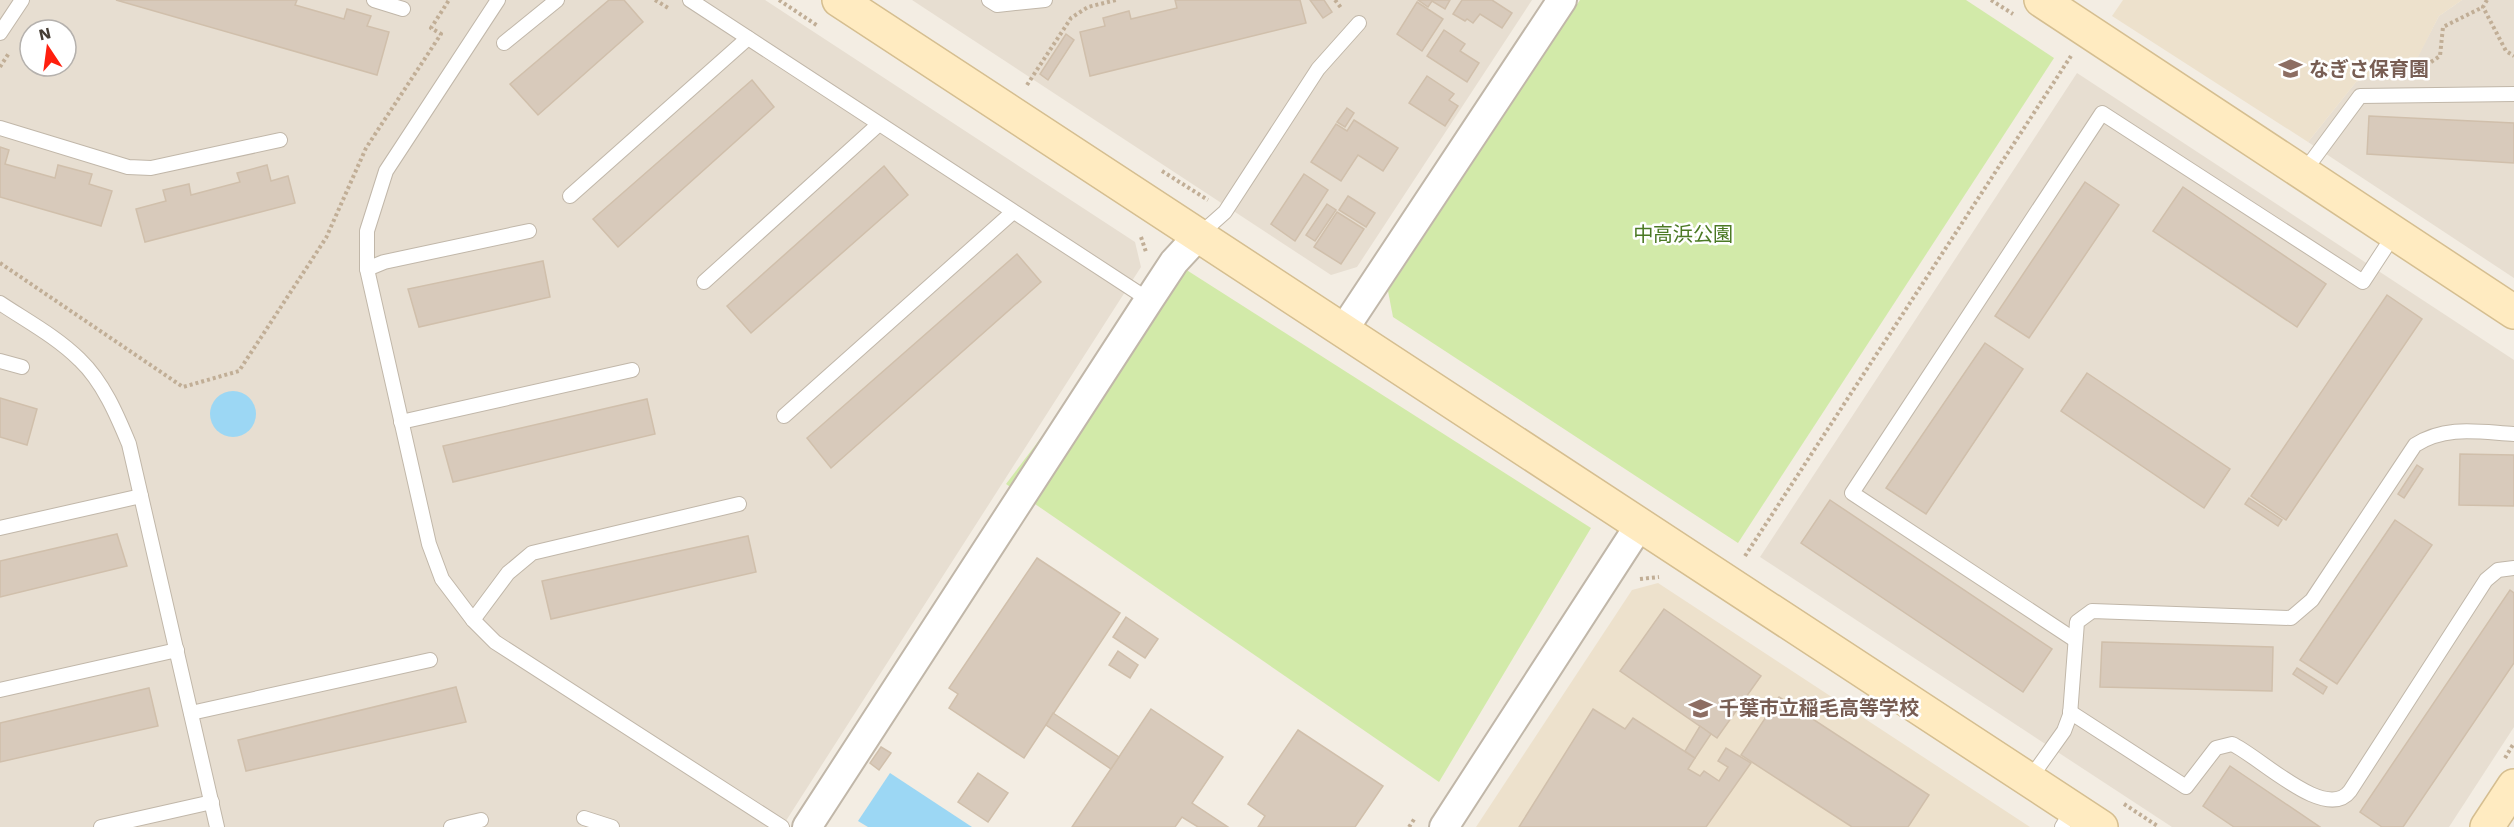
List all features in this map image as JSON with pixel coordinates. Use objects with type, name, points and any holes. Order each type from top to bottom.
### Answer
[{"type":"street","points":[[839,0],[2030,780],[2068,818],[2101,827]]},
{"type":"street","points":[[1344,329],[1562,0]]},
{"type":"street","points":[[2059,5],[2303,172],[2514,312]]},
{"type":"street","points":[[807,827],[1174,262],[1198,236]]},
{"type":"street","points":[[1444,827],[1639,526]]},
{"type":"street","points":[[2487,827],[2514,786]]},
{"type":"lane","points":[[0,33],[22,0]]},
{"type":"lane","points":[[374,0],[403,9]]},
{"type":"lane","points":[[498,0],[386,171],[367,231],[367,269],[429,544],[442,579],[473,620],[495,642],[782,827]]},
{"type":"lane","points":[[504,43],[557,0]]},
{"type":"lane","points":[[690,0],[1149,300]]},
{"type":"lane","points":[[989,0],[997,5],[1045,0]]},
{"type":"lane","points":[[1198,236],[1225,212],[1318,69],[1359,23]]},
{"type":"lane","points":[[570,196],[747,38]]},
{"type":"lane","points":[[2303,172],[2360,96],[2514,94]]},
{"type":"lane","points":[[2075,640],[1851,493],[2102,113],[2363,282],[2395,233]]},
{"type":"lane","points":[[704,282],[879,124]]},
{"type":"lane","points":[[0,128],[128,167],[151,168],[280,140]]},
{"type":"lane","points":[[784,416],[1013,212]]},
{"type":"lane","points":[[367,269],[384,262],[528,231]]},
{"type":"lane","points":[[0,303],[54,338],[81,361],[102,388],[125,435],[218,827]]},
{"type":"lane","points":[[0,361],[22,367]]},
{"type":"lane","points":[[401,422],[633,370]]},
{"type":"lane","points":[[2030,780],[2064,731],[2070,712],[2076,622],[2092,611],[2291,618],[2312,600],[2415,445],[2431,435],[2451,431],[2514,434]]},
{"type":"lane","points":[[0,528],[141,496]]},
{"type":"lane","points":[[473,620],[508,573],[532,553],[739,504]]},
{"type":"lane","points":[[2070,712],[2186,788],[2216,748],[2232,744],[2313,796],[2336,801],[2344,799],[2486,580],[2498,570],[2514,568]]},
{"type":"lane","points":[[0,690],[177,650]]},
{"type":"lane","points":[[191,713],[430,660]]},
{"type":"lane","points":[[101,827],[212,802]]},
{"type":"lane","points":[[584,818],[612,827]]},
{"type":"lane","points":[[451,827],[481,820]]},
{"type":"path","points":[[0,263],[183,387],[239,371],[326,238],[366,148],[441,34],[431,28],[449,0]]},
{"type":"path","points":[[655,0],[675,13]]},
{"type":"path","points":[[779,0],[819,26]]},
{"type":"path","points":[[1027,85],[1071,18],[1088,7],[1116,0]]},
{"type":"path","points":[[2380,96],[2440,56],[2443,27],[2484,7],[2487,0]]},
{"type":"path","points":[[2484,7],[2506,51],[2514,56]]},
{"type":"path","points":[[1744,556],[2073,53]]},
{"type":"path","points":[[1138,234],[1144,241],[1147,256]]},
{"type":"path","points":[[1631,581],[1653,576],[1661,577]]},
{"type":"path","points":[[1409,827],[1421,809]]},
{"type":"shaded area","points":[[0,0],[765,0],[1135,242],[1141,267],[782,827],[0,827]]},
{"type":"shaded area","points":[[912,0],[1532,0],[1357,267],[1331,275]]},
{"type":"shaded area","name":"なぎさ保育園","points":[[2123,0],[2462,0],[2439,16],[2418,57],[2356,82],[2308,142],[2112,16]]},
{"type":"shaded area","points":[[2462,0],[2514,0],[2514,278],[2308,142],[2356,82],[2418,56],[2439,16]]},
{"type":"shaded area","points":[[2077,73],[2514,360],[2514,727],[2449,827],[2172,827],[1760,557]]},
{"type":"shaded area","name":"千葉市立稲毛高等学校","points":[[1658,583],[2030,827],[1476,827],[1632,590]]},
{"type":"green space","name":"中高浜公園","points":[[1580,0],[1966,0],[2054,58],[1738,543],[1393,317],[1388,291]]},
{"type":"green space","points":[[1174,262],[1591,528],[1439,782],[1006,484]]},
{"type":"water","points":[[233,391],[249,398],[256,414],[249,430],[233,437],[217,430],[210,414],[217,398]]},
{"type":"water","points":[[890,773],[972,827],[868,827],[858,821]]},
{"type":"building","points":[[116,0],[297,0],[295,5],[344,19],[347,9],[371,16],[367,26],[389,32],[377,75]]},
{"type":"building","points":[[609,0],[624,0],[643,22],[538,115],[510,84]]},
{"type":"building","points":[[1175,0],[1300,0],[1306,23],[1090,76],[1080,32],[1105,26],[1103,18],[1129,11],[1131,19],[1177,8]]},
{"type":"building","points":[[1310,0],[1324,0],[1332,12],[1323,18]]},
{"type":"building","points":[[1418,0],[1450,0],[1445,9],[1432,1],[1428,7]]},
{"type":"building","points":[[1462,0],[1492,0],[1512,13],[1502,28],[1480,14],[1473,23],[1467,19],[1465,21],[1453,14]]},
{"type":"building","points":[[1417,2],[1443,19],[1422,51],[1397,34]]},
{"type":"building","points":[[1444,30],[1465,44],[1460,51],[1479,63],[1467,82],[1427,56]]},
{"type":"building","points":[[1066,34],[1074,40],[1048,80],[1040,74]]},
{"type":"building","points":[[1427,76],[1454,94],[1449,100],[1458,106],[1445,126],[1409,103]]},
{"type":"building","points":[[752,80],[774,107],[618,247],[593,219]]},
{"type":"building","points":[[1347,108],[1354,113],[1345,127],[1337,122]]},
{"type":"building","points":[[2369,116],[2514,123],[2514,163],[2367,154]]},
{"type":"building","points":[[1354,120],[1398,148],[1383,171],[1358,155],[1341,181],[1311,162],[1336,124],[1347,131]]},
{"type":"building","points":[[0,147],[9,150],[5,164],[55,178],[58,165],[92,174],[89,184],[112,191],[101,226],[0,197]]},
{"type":"building","points":[[267,165],[271,181],[288,176],[295,203],[145,242],[136,209],[166,201],[163,190],[189,184],[191,195],[240,182],[237,173]]},
{"type":"building","points":[[884,166],[908,195],[751,333],[727,306]]},
{"type":"building","points":[[1304,174],[1328,190],[1295,241],[1271,224]]},
{"type":"building","points":[[2085,182],[2119,205],[2029,338],[1995,316]]},
{"type":"building","points":[[2183,187],[2326,284],[2297,327],[2153,231]]},
{"type":"building","points":[[1348,196],[1375,213],[1366,227],[1339,210]]},
{"type":"building","points":[[1327,204],[1336,210],[1315,241],[1306,235]]},
{"type":"building","points":[[1337,212],[1364,229],[1341,264],[1314,247]]},
{"type":"building","points":[[1017,254],[1041,282],[831,468],[807,438]]},
{"type":"building","points":[[543,261],[550,297],[419,327],[408,289]]},
{"type":"building","points":[[2387,295],[2422,319],[2286,520],[2251,496]]},
{"type":"building","points":[[1985,343],[2023,369],[1926,514],[1886,488]]},
{"type":"building","points":[[2087,373],[2230,469],[2204,508],[2061,411]]},
{"type":"building","points":[[0,398],[37,409],[27,445],[0,437]]},
{"type":"building","points":[[647,399],[655,434],[453,482],[443,446]]},
{"type":"building","points":[[2460,454],[2514,455],[2514,506],[2459,505]]},
{"type":"building","points":[[2417,465],[2423,469],[2404,498],[2398,494]]},
{"type":"building","points":[[2249,498],[2282,520],[2278,526],[2245,504]]},
{"type":"building","points":[[1830,500],[2052,649],[2023,692],[1801,543]]},
{"type":"building","points":[[2395,520],[2432,545],[2337,684],[2300,660]]},
{"type":"building","points":[[117,534],[127,566],[0,597],[0,561]]},
{"type":"building","points":[[748,536],[756,572],[551,619],[542,581]]},
{"type":"building","points":[[1037,558],[1120,613],[1024,758],[949,708],[958,694],[949,688]]},
{"type":"building","points":[[2510,590],[2514,593],[2514,663],[2403,827],[2382,827],[2360,812]]},
{"type":"building","points":[[1664,609],[1761,676],[1717,738],[1620,671]]},
{"type":"building","points":[[1126,617],[1158,639],[1145,658],[1113,637]]},
{"type":"building","points":[[2102,642],[2273,647],[2272,691],[2100,687]]},
{"type":"building","points":[[1118,651],[1138,665],[1130,678],[1109,665]]},
{"type":"building","points":[[2297,668],[2327,687],[2323,694],[2293,674]]},
{"type":"building","points":[[456,687],[466,722],[246,771],[238,740]]},
{"type":"building","points":[[149,688],[158,726],[0,762],[0,723]]},
{"type":"building","points":[[1779,697],[1929,795],[1908,827],[1852,827],[1741,755]]},
{"type":"building","points":[[1151,709],[1223,757],[1192,803],[1228,827],[1198,827],[1182,817],[1175,827],[1072,827]]},
{"type":"building","points":[[1593,709],[1625,729],[1633,718],[1695,758],[1688,769],[1700,776],[1704,771],[1719,781],[1728,767],[1718,761],[1726,748],[1751,763],[1706,827],[1519,827]]},
{"type":"building","points":[[1053,713],[1119,757],[1111,769],[1046,725]]},
{"type":"building","points":[[1700,726],[1711,734],[1695,758],[1685,751]]},
{"type":"building","points":[[1298,730],[1383,786],[1355,827],[1258,827],[1265,816],[1248,804]]},
{"type":"building","points":[[881,747],[891,753],[879,770],[870,763]]},
{"type":"building","points":[[2230,766],[2320,827],[2234,827],[2203,806]]},
{"type":"building","points":[[978,773],[1008,793],[988,822],[958,802]]},
{"type":"place","name":"なぎさ保育園","points":[[2291,69]]},
{"type":"place","name":"千葉市立稲毛高等学校","points":[[1701,708]]}]
